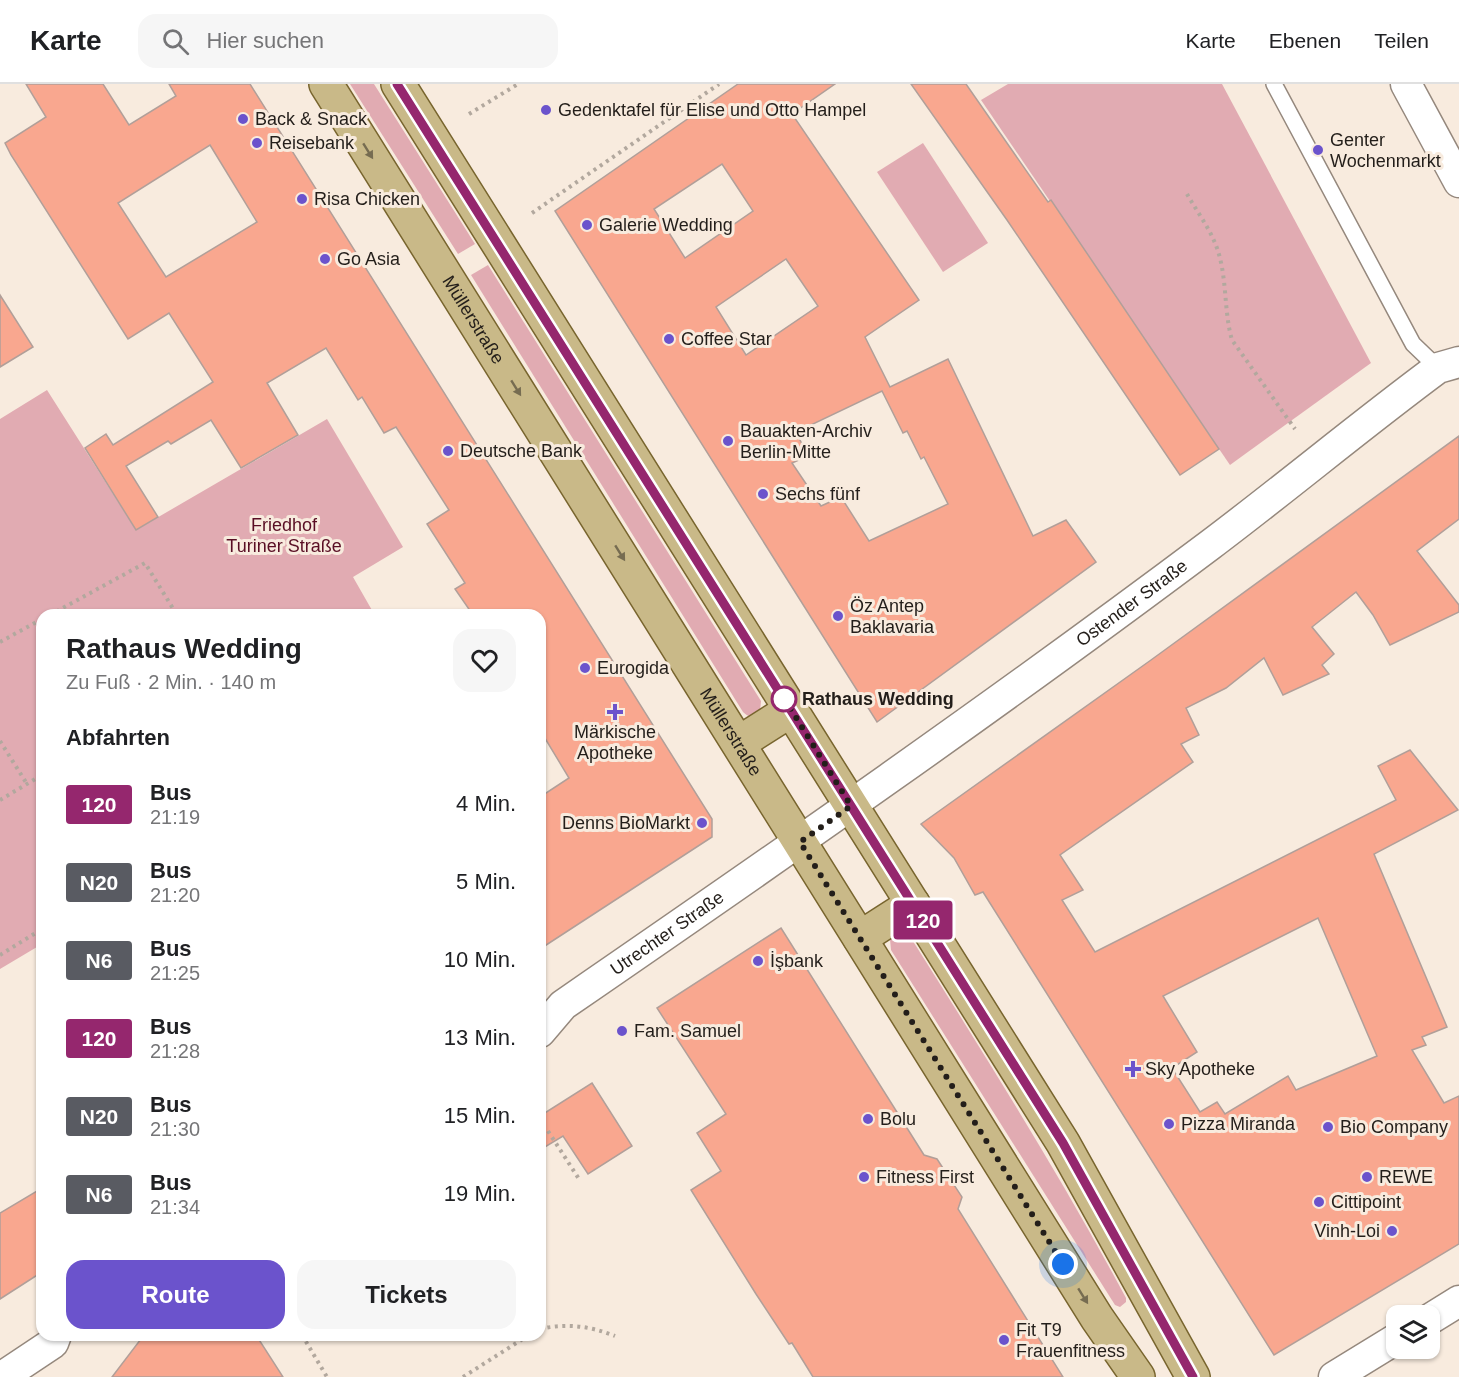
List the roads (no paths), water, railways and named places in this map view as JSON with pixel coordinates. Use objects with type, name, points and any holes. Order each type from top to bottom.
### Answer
[{"type":"main road","name":"Müllerstraße","points":[[326,84],[1097,1318],[1138,1377]]},
{"type":"main road","points":[[398,84],[1063,1143],[1193,1377]]},
{"type":"main road","points":[[739,743],[791,710]]},
{"type":"main road","points":[[860,938],[913,904]]},
{"type":"street","points":[[1407,84],[1459,182]]},
{"type":"street","name":"Ostender Straße","points":[[800,842],[1211,544],[1449,365]]},
{"type":"street","name":"Utrechter Straße","points":[[546,1025],[563,1005],[800,842]]},
{"type":"street","points":[[1440,1313],[1459,1301]]},
{"type":"street","points":[[2,1377],[53,1341]]},
{"type":"street","points":[[1334,1377],[1386,1345]]},
{"type":"lane","points":[[1274,84],[1413,344],[1449,365]]},
{"type":"place","name":"Gedenktafel für Elise und Otto Hampel","points":[[546,110]]},
{"type":"place","name":"Back & Snack","points":[[243,119]]},
{"type":"place","name":"Reisebank","points":[[257,143]]},
{"type":"place","name":"Genter Wochenmarkt","points":[[1318,150]]},
{"type":"place","name":"Risa Chicken","points":[[302,199]]},
{"type":"place","name":"Galerie Wedding","points":[[587,225]]},
{"type":"place","name":"Go Asia","points":[[325,259]]},
{"type":"place","name":"Coffee Star","points":[[669,339]]},
{"type":"place","name":"Bauakten-Archiv Berlin-Mitte","points":[[728,441]]},
{"type":"place","name":"Deutsche Bank","points":[[448,451]]},
{"type":"place","name":"Sechs fünf","points":[[763,494]]},
{"type":"place","name":"Öz Antep Baklavaria","points":[[838,616]]},
{"type":"place","name":"Eurogida","points":[[585,668]]},
{"type":"place","name":"Rathaus Wedding","points":[[784,699]]},
{"type":"place","name":"Märkische Apotheke","points":[[615,712]]},
{"type":"place","name":"Denns BioMarkt","points":[[702,823]]},
{"type":"place","name":"İşbank","points":[[758,961]]},
{"type":"place","name":"Fam. Samuel","points":[[622,1031]]},
{"type":"place","name":"Sky Apotheke","points":[[1133,1069]]},
{"type":"place","name":"Bolu","points":[[868,1119]]},
{"type":"place","name":"Pizza Miranda","points":[[1169,1124]]},
{"type":"place","name":"Bio Company","points":[[1328,1127]]},
{"type":"place","name":"Fitness First","points":[[864,1177]]},
{"type":"place","name":"REWE","points":[[1367,1177]]},
{"type":"place","name":"Cittipoint","points":[[1319,1202]]},
{"type":"place","name":"Vinh-Loi","points":[[1392,1231]]},
{"type":"place","name":"Fit T9 Frauenfitness","points":[[1004,1340]]},
{"type":"park label","name":"Friedhof Turiner Straße","points":[[284,535]]}]
